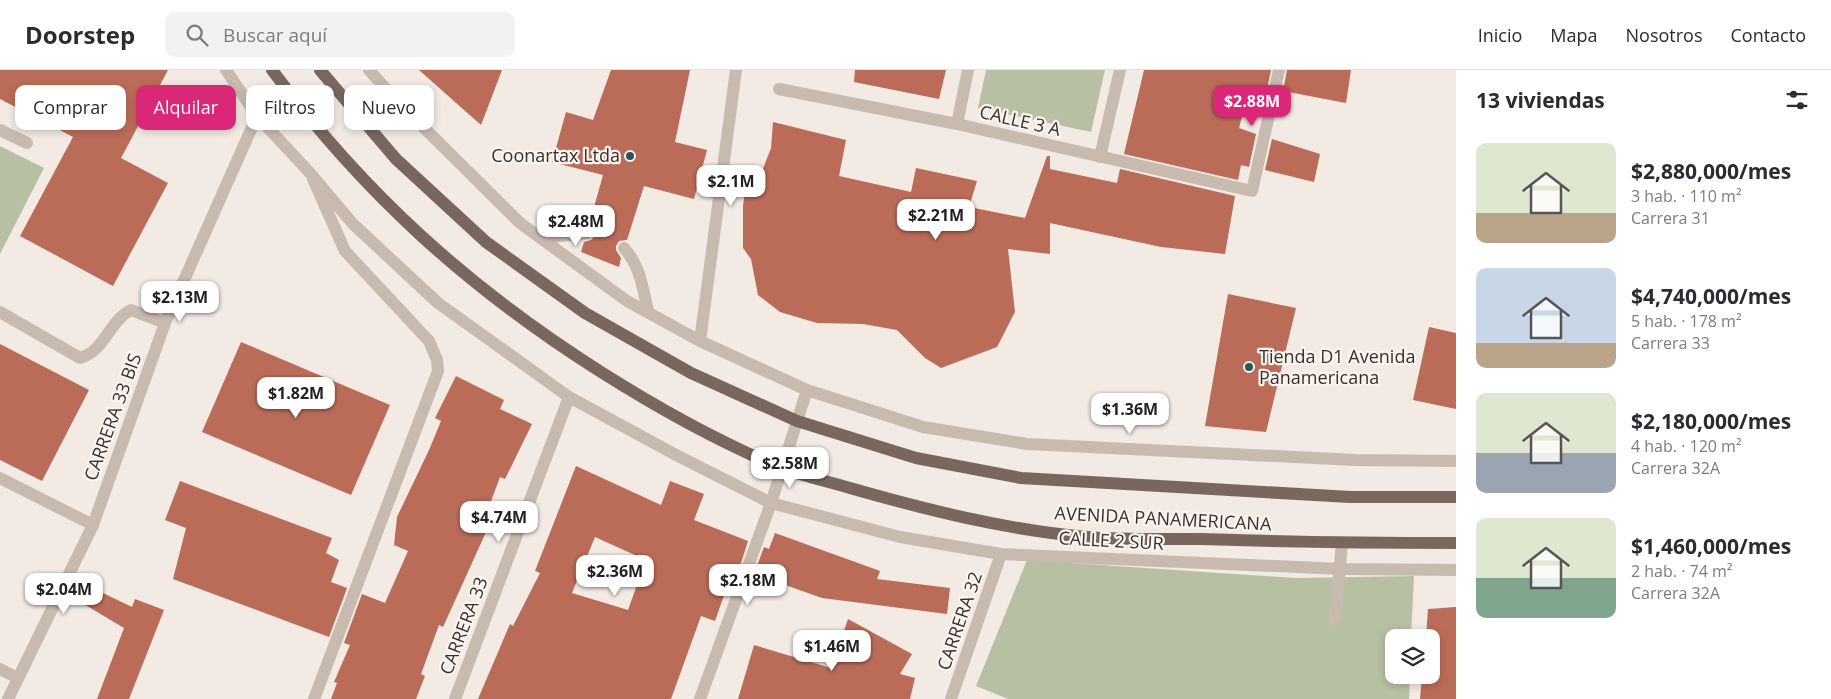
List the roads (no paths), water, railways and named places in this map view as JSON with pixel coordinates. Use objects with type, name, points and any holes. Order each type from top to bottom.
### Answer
[{"type":"main road","name":"AVENIDA PANAMERICANA","points":[[272,70],[303,112],[375,193],[454,267],[540,333],[631,391],[697,429],[782,468],[895,501],[1006,526],[1086,536],[1342,543],[1456,543]]},
{"type":"main road","name":"AVENIDA PANAMERICANA","points":[[320,70],[396,159],[494,247],[585,314],[691,373],[797,422],[916,458],[1021,478],[1350,497],[1456,497]]},
{"type":"street","name":"CALLE 2 SUR","points":[[226,70],[246,100]]},
{"type":"street","points":[[369,70],[397,101],[520,224],[627,301],[700,341],[807,390],[923,427],[1027,444],[1356,460],[1456,461]]},
{"type":"street","points":[[700,341],[736,70]]},
{"type":"street","points":[[957,124],[968,70]]},
{"type":"street","points":[[1100,157],[1120,70]]},
{"type":"street","name":"CALLE 3 A","points":[[780,89],[957,124],[1252,191],[1279,70]]},
{"type":"street","points":[[0,130],[27,143]]},
{"type":"street","name":"CARRERA 33 BIS","points":[[8,699],[93,525],[166,323],[251,130]]},
{"type":"street","name":"CALLE 2 SUR","points":[[270,130],[310,173],[353,224],[438,303],[570,398],[771,503],[900,537],[1001,554],[1341,569],[1456,570]]},
{"type":"street","points":[[310,173],[344,251],[429,341],[437,360],[438,371],[314,699]]},
{"type":"street","points":[[541,238],[587,233]]},
{"type":"street","points":[[624,248],[633,257],[648,311]]},
{"type":"street","points":[[0,312],[80,358],[90,355],[118,319],[131,310],[166,323]]},
{"type":"street","points":[[700,699],[771,503],[807,390]]},
{"type":"street","name":"CARRERA 33","points":[[455,699],[570,398]]},
{"type":"street","points":[[0,478],[93,525]]},
{"type":"street","points":[[1335,619],[1342,543]]},
{"type":"street","name":"CARRERA 32","points":[[951,699],[1001,554]]},
{"type":"street","points":[[0,670],[18,678]]},
{"type":"place","name":"Coonartax Ltda","points":[[630,156]]},
{"type":"place","name":"Tienda D1 Avenida Panamericana","points":[[1249,367]]}]
